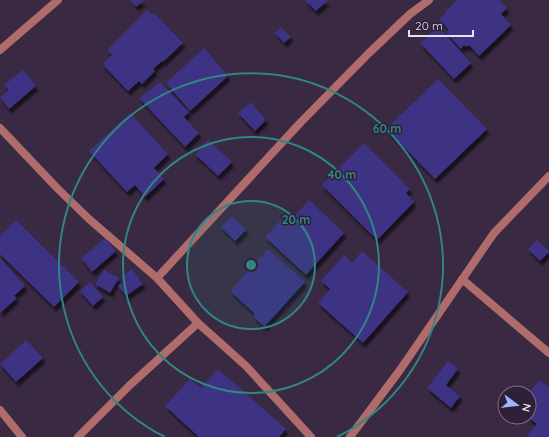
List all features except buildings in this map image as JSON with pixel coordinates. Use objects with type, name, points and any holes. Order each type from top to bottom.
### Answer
[{"type":"street","points":[[0,50],[58,0]]},
{"type":"street","points":[[157,278],[301,122],[410,14],[429,0]]},
{"type":"street","points":[[0,128],[89,219],[157,278],[198,323],[246,366],[311,437]]},
{"type":"street","points":[[350,437],[400,370],[494,233],[549,176]]},
{"type":"street","points":[[462,280],[549,353]]},
{"type":"street","points":[[78,437],[130,385],[198,323]]},
{"type":"street","points":[[0,410],[22,437]]}]
